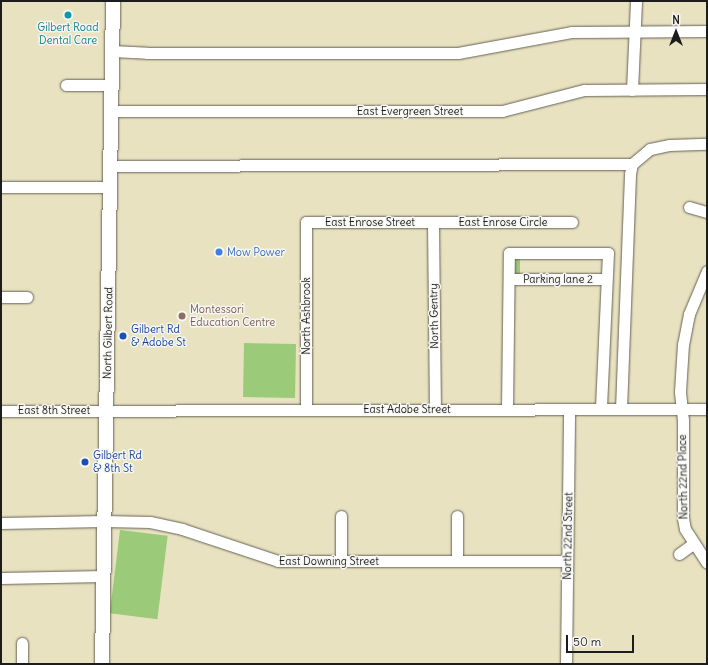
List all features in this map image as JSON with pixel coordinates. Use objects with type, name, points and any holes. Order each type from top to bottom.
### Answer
[{"type":"main road","name":"North Gilbert Road","points":[[102,664],[113,1]]},
{"type":"street","points":[[632,90],[636,1]]},
{"type":"street","points":[[112,51],[147,53],[458,53],[571,32],[707,31]]},
{"type":"street","points":[[66,85],[112,85]]},
{"type":"street","name":"East Evergreen Street","points":[[112,111],[502,111],[584,90],[707,89]]},
{"type":"street","points":[[621,409],[630,174],[632,164],[650,149],[655,147],[707,144]]},
{"type":"street","points":[[111,166],[632,164]]},
{"type":"street","points":[[1,188],[110,187]]},
{"type":"street","points":[[689,207],[707,212]]},
{"type":"street","name":"East Enrose Street","points":[[306,222],[433,222]]},
{"type":"street","name":"North Ashbrook","points":[[306,222],[306,409]]},
{"type":"street","name":"East Enrose Circle","points":[[433,222],[572,222]]},
{"type":"street","name":"North Gentry","points":[[433,222],[435,409]]},
{"type":"street","points":[[507,408],[509,253],[608,253],[601,409]]},
{"type":"street","name":"North 22nd Place","points":[[706,558],[693,544],[685,530],[683,518],[682,409],[680,385],[683,344],[689,314],[707,271]]},
{"type":"street","name":"Parking lane 2","points":[[509,279],[606,279]]},
{"type":"street","points":[[1,297],[27,297]]},
{"type":"street","name":"East Adobe Street","points":[[107,410],[507,408],[707,409]]},
{"type":"street","name":"North 22nd Street","points":[[566,664],[569,409]]},
{"type":"street","name":"East 8th Street","points":[[1,411],[107,410]]},
{"type":"street","points":[[341,516],[341,561]]},
{"type":"street","points":[[457,516],[457,561]]},
{"type":"street","name":"East Downing Street","points":[[1,523],[104,521],[150,522],[172,526],[271,560],[567,561]]},
{"type":"street","points":[[679,554],[693,544]]},
{"type":"street","points":[[1,578],[104,576]]},
{"type":"street","points":[[22,643],[22,664]]},
{"type":"green space","points":[[515,257],[520,257],[520,274],[515,274]]},
{"type":"green space","points":[[244,343],[296,344],[295,398],[243,397]]},
{"type":"green space","points":[[120,530],[168,536],[157,619],[110,613]]},
{"type":"place","name":"Gilbert Road Dental Care","points":[[68,15]]},
{"type":"place","name":"Mow Power","points":[[219,252]]},
{"type":"place","name":"Montessori Education Centre","points":[[182,316]]},
{"type":"place","name":"Gilbert Rd & Adobe St","points":[[123,336]]},
{"type":"place","name":"Gilbert Rd & 8th St","points":[[85,462]]}]
